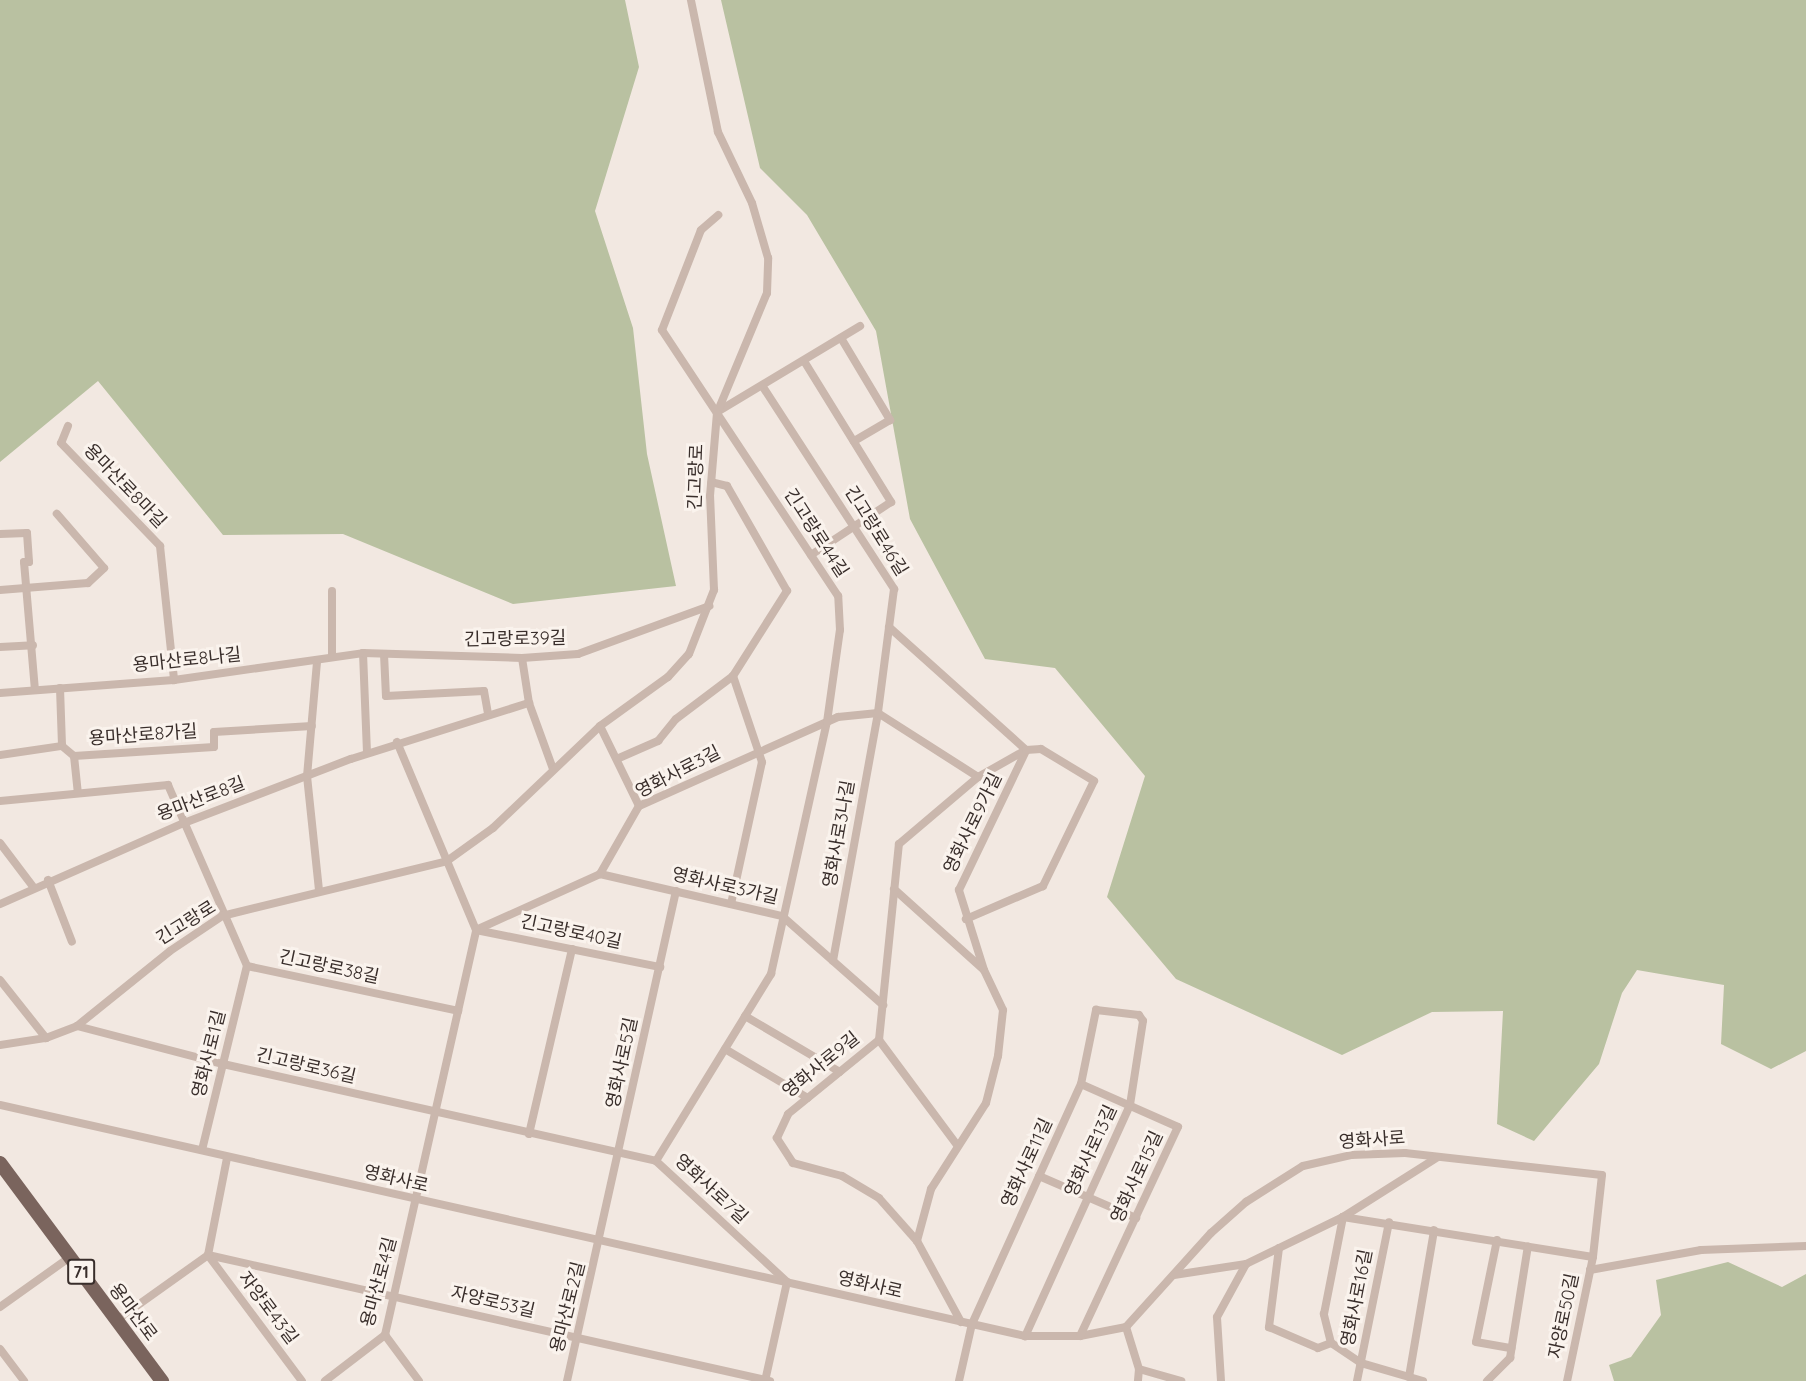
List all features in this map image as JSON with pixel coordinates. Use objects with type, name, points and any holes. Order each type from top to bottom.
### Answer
[{"type":"main road","name":"용마산로","points":[[0,1163],[5,1180],[70,1257],[162,1381]]},
{"type":"street","name":"긴고랑로","points":[[0,1045],[46,1038],[77,1026],[170,951],[222,916],[447,861],[493,828],[600,726],[668,677],[689,654],[710,606],[714,590],[711,482],[717,413],[767,293],[768,258],[752,203],[718,132],[691,0]]},
{"type":"street","name":"긴고랑로44길","points":[[718,215],[701,230],[662,330],[838,596],[840,630],[827,722]]},
{"type":"street","points":[[717,413],[860,326]]},
{"type":"street","points":[[841,338],[890,420],[854,441]]},
{"type":"street","points":[[804,361],[891,502],[811,555]]},
{"type":"street","name":"긴고랑로46길","points":[[763,387],[894,589],[878,712]]},
{"type":"street","name":"용마산로8마길","points":[[68,426],[61,443],[160,546],[174,680]]},
{"type":"street","points":[[618,758],[658,741],[676,719],[733,676],[787,591],[727,486],[711,482]]},
{"type":"street","points":[[0,590],[88,583],[104,568],[57,514]]},
{"type":"street","points":[[0,534],[27,533],[26,588],[33,645],[35,690]]},
{"type":"street","points":[[332,591],[332,657]]},
{"type":"street","name":"긴고랑로39길","points":[[317,662],[332,657],[363,653],[522,658],[578,654],[710,606]]},
{"type":"street","points":[[889,627],[1026,750],[1041,749],[1094,781],[1043,886],[966,919]]},
{"type":"street","points":[[0,647],[33,645]]},
{"type":"street","points":[[363,653],[367,753]]},
{"type":"street","points":[[384,654],[386,696],[484,691],[488,713]]},
{"type":"street","points":[[522,658],[529,703],[554,769]]},
{"type":"street","points":[[317,662],[307,776],[319,891]]},
{"type":"street","name":"용마산로8나길","points":[[0,693],[174,680],[317,662]]},
{"type":"street","points":[[731,904],[762,762],[760,750],[733,676]]},
{"type":"street","points":[[0,755],[62,746],[60,688]]},
{"type":"street","name":"용마산로8길","points":[[0,904],[48,880],[184,823],[367,753],[488,713],[529,703]]},
{"type":"street","points":[[878,712],[978,777]]},
{"type":"street","name":"영화사로3길","points":[[600,874],[639,806],[838,717],[878,712]]},
{"type":"street","name":"영화사로3나길","points":[[832,961],[878,712]]},
{"type":"street","name":"영화사로7길","points":[[787,1282],[656,1161],[771,974],[782,916],[827,722]]},
{"type":"street","name":"용마산로8가길","points":[[62,746],[74,756],[214,747],[214,732],[312,726]]},
{"type":"street","points":[[600,726],[618,758],[639,806]]},
{"type":"street","points":[[398,742],[476,930],[416,1200]]},
{"type":"street","name":"영화사로9길","points":[[961,1322],[917,1241],[879,1198],[842,1176],[793,1164],[777,1138],[788,1114],[879,1040],[899,844],[978,777],[1026,750]]},
{"type":"street","name":"영화사로9가길","points":[[917,1241],[931,1189],[957,1145],[986,1103],[998,1056],[1003,1010],[984,970],[966,919],[959,890],[1026,750]]},
{"type":"street","points":[[74,756],[78,792]]},
{"type":"street","points":[[0,801],[168,785],[222,916],[248,966]]},
{"type":"street","points":[[0,843],[34,888]]},
{"type":"street","points":[[476,930],[600,874]]},
{"type":"street","name":"영화사로3가길","points":[[600,874],[782,916],[883,1005]]},
{"type":"street","points":[[48,880],[72,942]]},
{"type":"street","points":[[894,889],[984,970]]},
{"type":"street","name":"영화사로5길","points":[[601,1241],[676,891]]},
{"type":"street","name":"긴고랑로40길","points":[[476,930],[660,967]]},
{"type":"street","points":[[529,1134],[572,949]]},
{"type":"street","name":"긴고랑로38길","points":[[248,966],[458,1011]]},
{"type":"street","name":"영화사로1길","points":[[202,1150],[248,966]]},
{"type":"street","points":[[0,980],[46,1038]]},
{"type":"street","name":"영화사로11길","points":[[959,1381],[972,1324],[1082,1084],[1096,1010]]},
{"type":"street","name":"영화사로13길","points":[[1025,1336],[1130,1105],[1143,1021],[1140,1015],[1096,1010]]},
{"type":"street","points":[[746,1016],[840,1071]]},
{"type":"street","name":"긴고랑로36길","points":[[77,1026],[223,1064],[435,1114],[656,1161]]},
{"type":"street","points":[[879,1040],[957,1145]]},
{"type":"street","points":[[725,1049],[808,1098]]},
{"type":"street","name":"영화사로15길","points":[[1080,1336],[1178,1127],[1082,1084]]},
{"type":"street","name":"영화사로","points":[[0,1105],[1025,1336],[1080,1336],[1126,1327],[1246,1202],[1303,1167],[1351,1155],[1405,1153],[1602,1175],[1593,1257]]},
{"type":"street","points":[[1174,1275],[1246,1264],[1343,1217],[1438,1157]]},
{"type":"street","points":[[117,1320],[208,1255],[227,1158]]},
{"type":"street","points":[[1040,1176],[1136,1218]]},
{"type":"street","name":"용마산로4길","points":[[325,1381],[385,1335],[416,1200]]},
{"type":"street","points":[[1343,1217],[1389,1222],[1593,1257]]},
{"type":"street","points":[[1343,1217],[1324,1314],[1331,1344],[1361,1363],[1423,1381]]},
{"type":"street","name":"영화사로16길","points":[[1358,1381],[1389,1222]]},
{"type":"street","points":[[1409,1377],[1434,1230]]},
{"type":"street","points":[[1497,1240],[1476,1342],[1511,1348]]},
{"type":"street","name":"용마산로2길","points":[[567,1381],[601,1241]]},
{"type":"street","points":[[1487,1381],[1510,1358],[1528,1246]]},
{"type":"street","points":[[1590,1270],[1701,1250],[1806,1246]]},
{"type":"street","name":"영화사로16길","points":[[1279,1248],[1269,1327],[1318,1348],[1331,1344]]},
{"type":"street","name":"자양로53길","points":[[208,1255],[767,1381]]},
{"type":"street","name":"자양로43길","points":[[208,1255],[302,1381]]},
{"type":"street","points":[[0,1307],[70,1257]]},
{"type":"street","name":"자양로50길","points":[[1567,1381],[1593,1257]]},
{"type":"street","points":[[1221,1381],[1217,1317],[1246,1264]]},
{"type":"street","points":[[767,1381],[787,1282]]},
{"type":"street","points":[[1126,1327],[1139,1369],[1138,1381]]},
{"type":"street","points":[[385,1335],[419,1381]]},
{"type":"street","points":[[0,1349],[24,1381]]},
{"type":"street","points":[[1139,1369],[1181,1381]]},
{"type":"green space","points":[[0,0],[625,0],[639,67],[595,211],[633,328],[647,454],[676,586],[513,604],[343,534],[223,535],[98,381],[0,462]]},
{"type":"green space","points":[[721,0],[1806,0],[1806,1051],[1771,1069],[1721,1044],[1724,985],[1637,970],[1622,993],[1599,1064],[1534,1141],[1497,1124],[1503,1011],[1432,1012],[1342,1055],[1176,979],[1107,897],[1145,776],[1055,668],[985,659],[910,519],[876,331],[807,215],[760,168]]},
{"type":"green space","points":[[1728,1262],[1782,1287],[1806,1274],[1806,1381],[1614,1381],[1609,1365],[1631,1357],[1661,1315],[1656,1280]]}]
